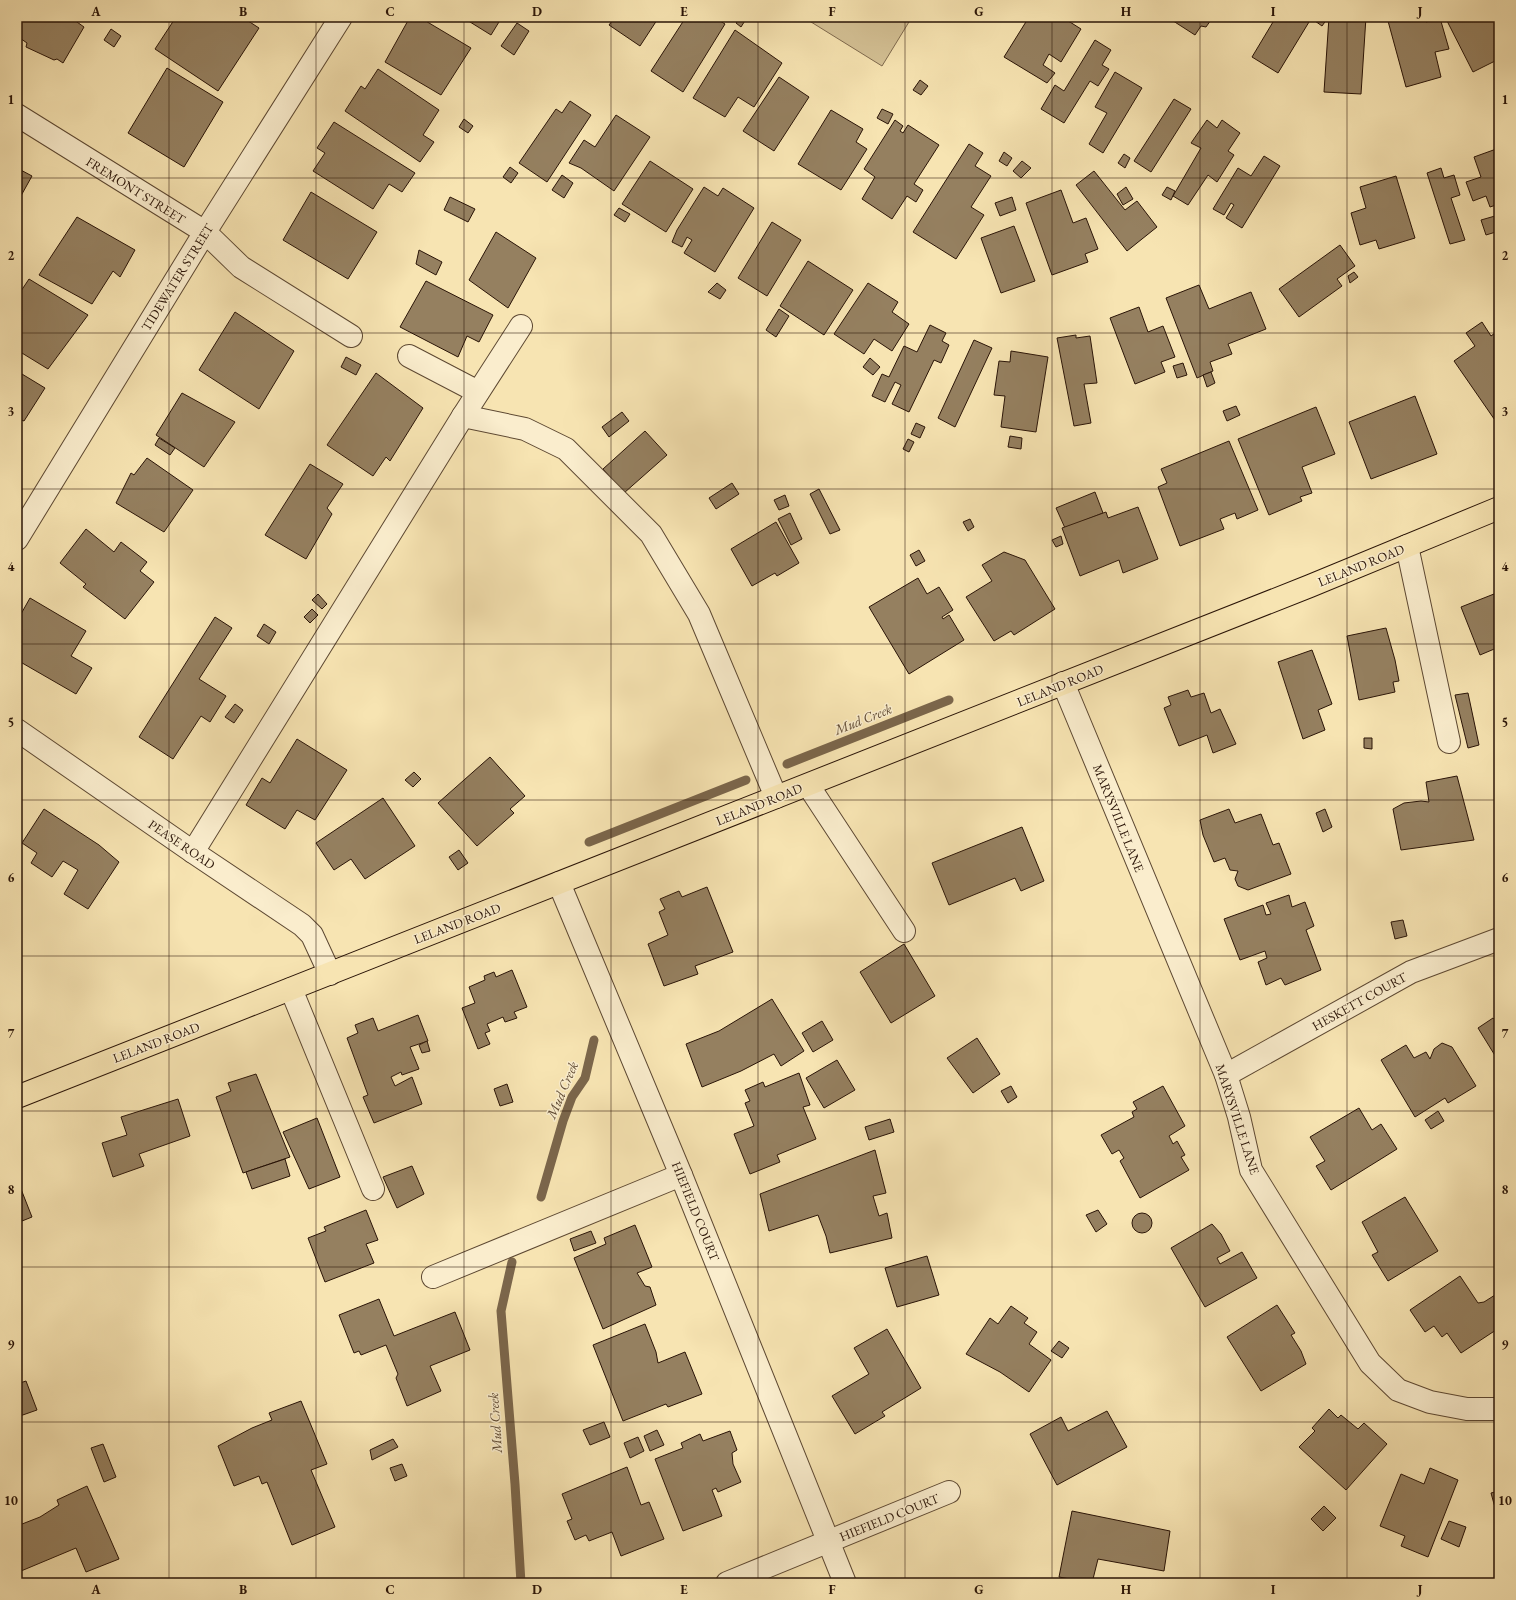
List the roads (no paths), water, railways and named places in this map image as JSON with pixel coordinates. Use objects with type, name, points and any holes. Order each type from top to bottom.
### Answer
[{"type":"main road","name":"LELAND ROAD","points":[[17,1097],[1063,683],[1499,508]]},
{"type":"street","name":"TIDEWATER STREET","points":[[17,539],[205,232],[341,17]]},
{"type":"street","name":"FREMONT STREET","points":[[17,115],[205,232],[242,267],[351,336]]},
{"type":"street","points":[[193,852],[463,416],[521,326]]},
{"type":"street","points":[[409,356],[478,392]]},
{"type":"street","points":[[463,416],[525,429],[566,449],[651,534],[699,614],[776,797]]},
{"type":"street","points":[[1407,546],[1449,742]]},
{"type":"street","name":"MARYSVILLE LANE","points":[[1063,683],[1226,1076],[1239,1117],[1251,1170],[1370,1363],[1398,1390],[1430,1402],[1467,1409],[1499,1409]]},
{"type":"street","name":"PEASE ROAD","points":[[17,730],[193,852],[302,925],[312,935],[330,974]]},
{"type":"street","points":[[808,784],[904,931]]},
{"type":"street","name":"HIEFIELD COURT","points":[[559,883],[681,1175],[845,1583]]},
{"type":"street","name":"HESKETT COURT","points":[[1226,1076],[1411,972],[1499,939]]},
{"type":"street","points":[[291,989],[373,1189]]},
{"type":"street","points":[[432,1277],[681,1175]]},
{"type":"street","name":"HIEFIELD COURT","points":[[828,1541],[949,1492]]},
{"type":"street","points":[[727,1583],[828,1541]]},
{"type":"waterway","name":"Mud Creek","points":[[787,764],[949,700]]},
{"type":"waterway","name":"Mud Creek","points":[[589,842],[746,780]]},
{"type":"waterway","name":"Mud Creek","points":[[541,1197],[563,1121],[572,1097],[585,1078],[594,1040]]},
{"type":"waterway","name":"Mud Creek","points":[[512,1262],[501,1311],[515,1484],[521,1583]]}]
